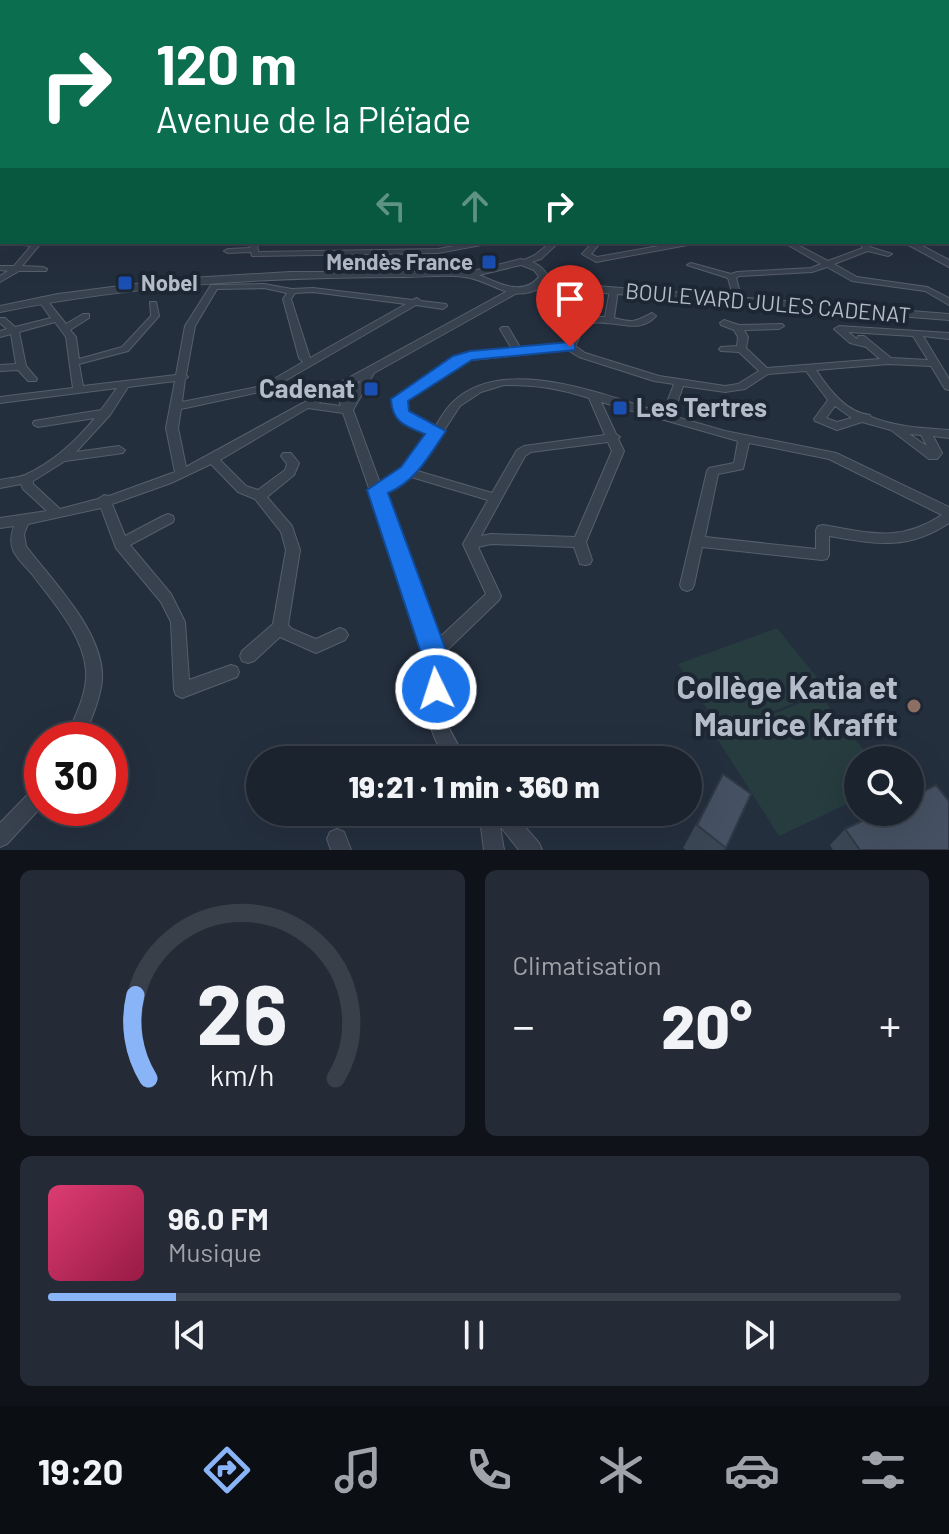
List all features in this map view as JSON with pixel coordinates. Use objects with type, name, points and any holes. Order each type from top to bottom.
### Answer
[{"type":"street","points":[[0,280],[16,269],[36,244]]},
{"type":"street","points":[[310,253],[313,244]]},
{"type":"street","points":[[365,252],[367,244]]},
{"type":"street","points":[[228,251],[252,246],[255,254],[365,252],[462,244]]},
{"type":"street","points":[[32,379],[21,367],[15,332],[1,315],[42,300],[135,284],[232,276],[484,275],[500,263],[537,262],[553,244]]},
{"type":"street","points":[[595,244],[586,254],[596,260],[682,244]]},
{"type":"street","points":[[790,244],[864,282],[927,289],[949,302]]},
{"type":"street","points":[[912,244],[949,262]]},
{"type":"street","points":[[919,244],[949,262]]},
{"type":"street","points":[[691,265],[732,277],[746,271],[796,273],[826,265],[865,246],[888,254]]},
{"type":"street","points":[[0,523],[58,514],[181,473],[213,459],[304,405],[370,374],[496,294],[541,281],[537,262]]},
{"type":"street","points":[[0,268],[43,269]]},
{"type":"street","points":[[484,275],[496,294]]},
{"type":"street","points":[[732,277],[737,296]]},
{"type":"street","name":"BOULEVARD JULES CADENAT","points":[[541,281],[614,290],[949,315]]},
{"type":"street","name":"BOULEVARD JULES CADENAT","points":[[541,281],[949,315]]},
{"type":"street","points":[[181,473],[172,428],[190,326],[214,287],[264,286],[292,291],[313,290],[443,306]]},
{"type":"street","points":[[609,320],[614,290]]},
{"type":"street","points":[[292,291],[287,299],[304,358],[309,362]]},
{"type":"street","points":[[42,300],[66,328],[77,362],[78,390]]},
{"type":"street","points":[[176,407],[265,388],[417,301]]},
{"type":"street","points":[[77,362],[133,344],[155,316],[153,304]]},
{"type":"street","points":[[565,310],[583,320],[609,320],[632,325],[646,323],[652,316]]},
{"type":"street","points":[[66,328],[86,316]]},
{"type":"street","points":[[0,334],[56,319]]},
{"type":"street","points":[[570,347],[583,320]]},
{"type":"street","points":[[724,323],[738,328],[779,326]]},
{"type":"street","points":[[855,327],[865,344]]},
{"type":"street","points":[[888,361],[839,329],[855,327],[949,336]]},
{"type":"street","points":[[738,328],[743,337],[741,349]]},
{"type":"street","points":[[505,329],[517,350]]},
{"type":"street","points":[[916,333],[949,387]]},
{"type":"street","points":[[436,431],[408,420],[400,413],[399,399],[405,392],[458,359],[517,350],[570,347],[582,355],[679,384],[741,387],[765,371],[811,370],[888,361],[934,363]]},
{"type":"street","points":[[724,349],[741,349],[765,371]]},
{"type":"street","points":[[0,368],[21,367]]},
{"type":"street","points":[[811,370],[834,400],[895,430],[933,456],[936,453],[925,432]]},
{"type":"street","points":[[348,410],[370,374]]},
{"type":"street","points":[[0,400],[183,377]]},
{"type":"street","points":[[377,490],[398,481],[408,472],[456,404],[487,386],[536,382],[744,438],[832,456],[949,515],[935,527],[900,542],[823,530],[822,555],[696,541]]},
{"type":"street","points":[[0,484],[27,479],[65,458],[106,413],[126,383]]},
{"type":"street","points":[[667,418],[679,384]]},
{"type":"street","points":[[340,388],[434,653],[439,676],[436,713],[447,746]]},
{"type":"street","points":[[585,560],[579,542],[618,451],[593,395]]},
{"type":"street","points":[[834,400],[819,419],[837,426],[866,417]]},
{"type":"street","points":[[304,405],[329,404],[348,410]]},
{"type":"street","points":[[38,423],[106,413]]},
{"type":"street","points":[[895,430],[949,434]]},
{"type":"street","points":[[470,544],[495,498],[528,449],[614,437]]},
{"type":"street","points":[[687,585],[713,471],[739,466],[744,438]]},
{"type":"street","points":[[65,458],[119,450]]},
{"type":"street","points":[[259,496],[290,472],[293,463],[287,456]]},
{"type":"street","points":[[213,459],[242,489],[259,496],[287,530],[293,550],[280,627],[248,656]]},
{"type":"street","points":[[408,472],[495,498]]},
{"type":"street","points":[[27,479],[27,486],[58,514]]},
{"type":"street","points":[[104,500],[121,544],[166,598],[178,622],[182,690],[231,672]]},
{"type":"street","points":[[121,544],[168,519]]},
{"type":"street","points":[[23,521],[17,534],[19,548],[86,640],[94,668],[89,703],[81,722]]},
{"type":"street","points":[[470,544],[491,539],[579,542]]},
{"type":"street","points":[[434,653],[494,596],[470,544]]},
{"type":"street","points":[[280,627],[287,634],[316,646],[340,635]]},
{"type":"street","points":[[0,837],[24,811]]},
{"type":"street","points":[[490,826],[494,850]]},
{"type":"street","points":[[512,826],[532,850]]},
{"type":"green space","points":[[777,628],[827,690],[722,732],[678,664]]},
{"type":"green space","points":[[820,695],[861,746],[844,746],[844,806],[779,836],[716,737]]},
{"type":"building","points":[[723,774],[751,794],[726,848],[698,826],[702,826],[702,815]]},
{"type":"building","points":[[936,785],[949,801],[949,850],[860,850],[845,829],[851,826],[924,826],[924,791]]},
{"type":"place","name":"Mendès France","points":[[489,262]]},
{"type":"place","name":"Nobel","points":[[125,283]]},
{"type":"place","name":"Cadenat","points":[[371,389]]},
{"type":"place","name":"Les Tertres","points":[[620,408]]},
{"type":"place","name":"Collège Katia et Maurice Krafft","points":[[914,706]]},
{"type":"route","points":[[436,689],[439,676],[434,653],[377,490],[398,481],[408,472],[436,431],[408,420],[400,413],[399,399],[405,392],[458,359],[517,350],[570,347]]}]
